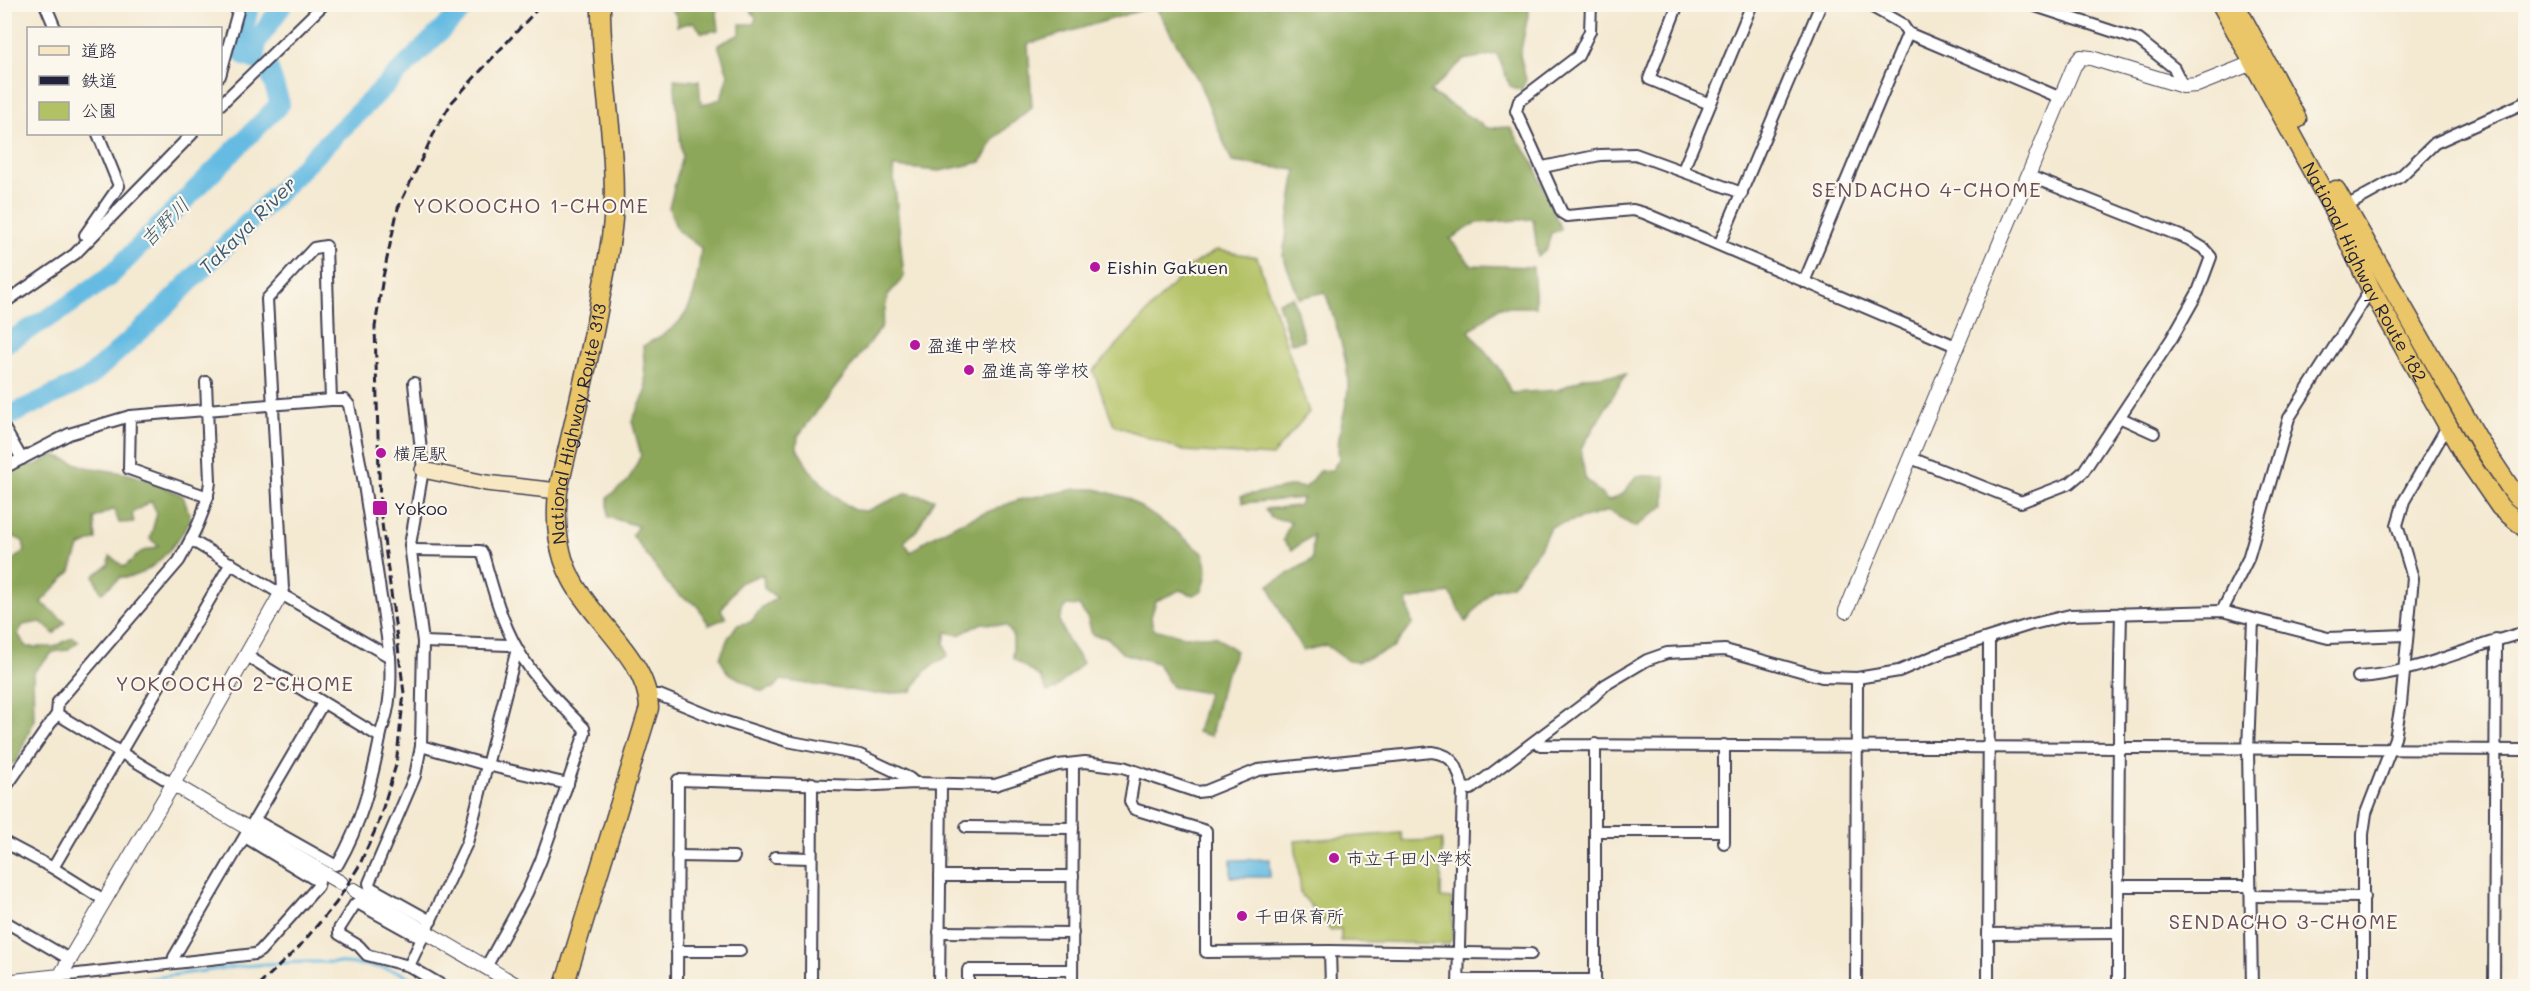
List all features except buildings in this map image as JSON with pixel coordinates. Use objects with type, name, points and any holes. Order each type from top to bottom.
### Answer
[{"type":"highway","name":"National Highway Route 313","points":[[601,4],[602,41],[614,167],[614,217],[597,321],[558,491],[556,517],[558,541],[565,565],[584,600],[638,669],[649,695]]},
{"type":"highway","name":"National Highway Route 182","points":[[2221,4],[2258,60],[2340,210],[2481,444],[2515,495],[2526,504]]},
{"type":"highway","name":"National Highway Route 182","points":[[2235,4],[2258,60]]},
{"type":"highway","name":"National Highway Route 182","points":[[2340,210],[2371,289],[2465,456],[2500,507],[2526,529]]},
{"type":"highway","points":[[564,987],[647,719],[649,695]]},
{"type":"main road","points":[[423,471],[486,483],[558,491]]},
{"type":"street","points":[[45,4],[55,27]]},
{"type":"street","points":[[222,69],[240,4]]},
{"type":"street","points":[[222,103],[324,4]]},
{"type":"street","points":[[1591,4],[1590,31],[1578,56],[1519,102],[1516,111],[1562,213],[1567,216],[1633,210],[1720,243],[1804,282],[1958,347]]},
{"type":"street","points":[[1678,4],[1649,79],[1710,104]]},
{"type":"street","points":[[1683,170],[1752,4]]},
{"type":"street","points":[[1720,243],[1821,4]]},
{"type":"street","points":[[1867,4],[1902,24],[1908,33],[2061,98]]},
{"type":"street","points":[[2029,4],[2139,40],[2174,68],[2183,86]]},
{"type":"street","points":[[1804,282],[1908,33]]},
{"type":"street","points":[[1846,611],[2074,66],[2081,57],[2183,86],[2197,85],[2258,60]]},
{"type":"street","points":[[2340,210],[2401,176],[2435,143],[2526,102]]},
{"type":"street","points":[[75,254],[79,244],[119,186],[98,135]]},
{"type":"street","points":[[8,299],[75,254],[191,135]]},
{"type":"street","points":[[1543,167],[1599,155],[1635,154],[1742,193]]},
{"type":"street","points":[[1911,458],[2020,501],[2070,483],[2083,472],[2121,418],[2198,292],[2211,257],[2203,248],[2188,239],[2029,176]]},
{"type":"street","points":[[57,982],[174,784],[283,589],[267,299],[314,248],[326,246],[331,400]]},
{"type":"street","points":[[2222,611],[2248,559],[2289,418],[2371,289]]},
{"type":"street","points":[[4,790],[57,714],[58,702],[179,561],[191,540],[208,497],[210,482],[206,382]]},
{"type":"street","points":[[414,383],[423,471],[411,531],[411,550],[423,642],[421,746],[415,776],[369,883],[370,887],[426,930]]},
{"type":"street","points":[[4,468],[69,434],[130,416],[331,400],[345,400],[349,405],[363,478],[390,657],[391,681],[387,712],[366,802],[356,830],[335,866],[250,829]]},
{"type":"street","points":[[130,416],[129,469],[208,497]]},
{"type":"street","points":[[2121,418],[2154,433]]},
{"type":"street","points":[[2363,987],[2363,834],[2366,813],[2391,750],[2401,704],[2413,578],[2397,525],[2404,501],[2448,425]]},
{"type":"street","points":[[4,428],[22,459]]},
{"type":"street","points":[[191,540],[390,657]]},
{"type":"street","points":[[411,550],[480,551],[483,554],[494,592],[517,649],[532,672],[584,728],[585,733],[542,860],[527,893],[486,967]]},
{"type":"street","points":[[53,868],[231,563]]},
{"type":"street","points":[[1463,788],[1472,789],[1605,685],[1647,660],[1667,653],[1725,650],[1822,677],[1857,678],[1899,671],[1946,651],[2029,625],[2070,615],[2222,611],[2328,639],[2406,635]]},
{"type":"street","points":[[2118,987],[2120,886],[2117,749],[2121,613]]},
{"type":"street","points":[[2252,987],[2248,750],[2253,620]]},
{"type":"street","points":[[2358,677],[2379,676],[2403,670],[2496,639],[2526,633]]},
{"type":"street","points":[[1988,987],[1989,639]]},
{"type":"street","points":[[2494,987],[2496,639]]},
{"type":"street","points":[[423,642],[509,645],[517,649]]},
{"type":"street","points":[[409,966],[467,843],[517,649]]},
{"type":"street","points":[[247,656],[380,737]]},
{"type":"street","points":[[1856,987],[1857,678]]},
{"type":"street","points":[[649,695],[659,695],[720,720],[786,741],[860,755],[909,777],[915,783]]},
{"type":"street","points":[[173,963],[174,957],[323,703]]},
{"type":"street","points":[[57,714],[341,883]]},
{"type":"street","points":[[1534,742],[1541,745],[2526,750]]},
{"type":"street","points":[[677,987],[678,780],[859,786],[915,783],[996,785],[1058,765],[1085,762],[1123,767],[1197,792],[1206,791],[1258,770],[1432,752],[1444,754],[1457,764],[1463,788],[1458,983],[1595,983],[1595,744]]},
{"type":"street","points":[[1724,745],[1724,843]]},
{"type":"street","points":[[421,746],[487,765],[568,784]]},
{"type":"street","points":[[1072,987],[1073,764]]},
{"type":"street","points":[[1135,772],[1130,801],[1134,809],[1206,831],[1206,952],[1531,954]]},
{"type":"street","points":[[811,987],[812,783]]},
{"type":"street","points":[[939,987],[940,784]]},
{"type":"street","points":[[966,827],[1074,828]]},
{"type":"street","points":[[4,982],[57,982],[173,963],[255,954],[264,947],[318,886],[319,882],[250,829]]},
{"type":"street","points":[[1596,831],[1724,831]]},
{"type":"street","points":[[7,847],[53,868],[105,900]]},
{"type":"street","points":[[677,856],[734,857]]},
{"type":"street","points":[[775,857],[810,858]]},
{"type":"street","points":[[940,876],[1073,876]]},
{"type":"street","points":[[2120,886],[2364,897]]},
{"type":"street","points":[[354,890],[426,930],[518,987]]},
{"type":"street","points":[[426,930],[355,904],[339,929],[339,934],[358,946],[367,955],[409,966],[443,987]]},
{"type":"street","points":[[4,921],[71,960]]},
{"type":"street","points":[[939,932],[1073,933]]},
{"type":"street","points":[[1988,934],[2118,933]]},
{"type":"street","points":[[677,951],[740,951]]},
{"type":"street","points":[[1330,951],[1331,987]]},
{"type":"street","points":[[968,987],[968,970],[1072,970]]},
{"type":"green space","points":[[667,5],[716,5],[719,30],[702,33],[694,22],[677,26],[676,15]]},
{"type":"green space","points":[[746,5],[1530,5],[1520,55],[1526,80],[1521,90],[1510,86],[1497,54],[1463,60],[1430,92],[1487,128],[1510,127],[1533,162],[1561,230],[1551,233],[1547,249],[1538,257],[1533,219],[1476,223],[1450,239],[1471,265],[1533,267],[1536,307],[1500,307],[1469,331],[1502,372],[1511,393],[1558,390],[1585,377],[1626,374],[1581,449],[1585,478],[1608,501],[1624,493],[1636,476],[1665,476],[1665,505],[1635,527],[1609,511],[1550,527],[1540,548],[1512,585],[1492,590],[1466,622],[1450,593],[1407,600],[1412,624],[1393,648],[1357,662],[1348,661],[1326,645],[1303,651],[1278,607],[1269,585],[1312,560],[1313,535],[1292,550],[1283,540],[1291,521],[1271,518],[1265,509],[1298,506],[1303,498],[1243,503],[1241,496],[1294,486],[1305,488],[1319,471],[1332,470],[1339,459],[1339,441],[1348,387],[1344,352],[1325,292],[1299,298],[1283,256],[1296,170],[1232,162],[1198,80],[1155,6],[1028,44],[1032,107],[995,138],[981,162],[940,171],[893,167],[904,277],[888,295],[881,328],[798,436],[797,448],[809,469],[833,495],[854,510],[866,511],[907,493],[934,499],[917,530],[904,542],[911,552],[928,539],[959,523],[1018,500],[1076,489],[1096,489],[1127,498],[1173,529],[1203,553],[1207,567],[1206,577],[1202,591],[1193,595],[1180,590],[1156,601],[1151,617],[1153,629],[1184,636],[1215,636],[1236,651],[1222,686],[1211,736],[1197,732],[1208,693],[1172,687],[1157,663],[1122,653],[1108,638],[1092,635],[1088,619],[1079,606],[1066,605],[1059,620],[1067,640],[1083,663],[1055,689],[1047,692],[1041,678],[1013,658],[1013,637],[1007,626],[982,623],[959,635],[946,632],[944,643],[948,655],[924,672],[911,692],[876,694],[781,680],[775,687],[762,692],[727,672],[720,658],[728,638],[737,625],[751,622],[762,607],[777,598],[764,588],[763,574],[739,583],[721,610],[726,618],[709,625],[697,605],[679,595],[667,583],[632,535],[638,526],[608,517],[608,497],[628,481],[641,455],[632,421],[646,392],[643,346],[668,332],[682,319],[692,300],[699,269],[701,248],[677,230],[669,208],[682,156],[674,79],[699,81],[701,105],[721,99],[728,74],[718,45],[740,34],[740,24],[754,24],[756,17]]},
{"type":"green space","points":[[1217,250],[1257,257],[1309,412],[1272,456],[1184,451],[1114,425],[1093,371],[1190,266]]},
{"type":"green space","points":[[1293,297],[1304,340],[1291,343],[1278,302]]},
{"type":"green space","points":[[54,455],[86,467],[129,474],[155,482],[183,496],[191,519],[162,558],[142,572],[121,577],[101,593],[94,576],[109,564],[110,556],[124,567],[141,552],[159,546],[150,539],[157,513],[151,501],[132,513],[134,522],[119,523],[114,509],[94,518],[96,539],[79,547],[71,571],[41,602],[65,622],[54,634],[41,622],[23,625],[18,634],[26,647],[54,647],[73,637],[79,641],[67,650],[53,652],[33,673],[34,720],[16,763],[5,764],[5,565],[25,551],[23,541],[8,534],[5,535],[4,471],[12,466],[36,465]]},
{"type":"green space","points":[[1401,833],[1403,841],[1442,840],[1441,898],[1452,899],[1453,938],[1448,944],[1341,941],[1341,929],[1331,930],[1301,894],[1295,841]]},
{"type":"water","points":[[1270,859],[1270,877],[1231,877],[1231,860]]},
{"type":"waterway","name":"吉野川","points":[[250,4],[239,48],[245,56],[256,60],[256,43],[283,4]]},
{"type":"waterway","name":"Takaya River","points":[[4,418],[87,379],[149,323],[468,4]]},
{"type":"waterway","name":"吉野川","points":[[4,344],[60,311],[110,276],[280,104],[269,69]]},
{"type":"waterway","points":[[97,986],[207,970],[325,962],[395,971],[428,986]]},
{"type":"railway","points":[[258,986],[299,947],[336,903],[359,866],[378,824],[396,765],[404,693],[380,508],[375,327],[398,208],[437,127],[452,102],[542,4]]},
{"type":"place","name":"Eishin Gakuen","points":[[1095,267]]},
{"type":"place","name":"盈進中学校","points":[[915,345]]},
{"type":"place","name":"盈進高等学校","points":[[969,370]]},
{"type":"place","name":"横尾駅","points":[[381,453]]},
{"type":"place","name":"Yokoo","points":[[380,508]]},
{"type":"place","name":"市立千田小学校","points":[[1334,858]]},
{"type":"place","name":"千田保育所","points":[[1242,916]]},
{"type":"district","name":"SENDACHO 4-CHOME","points":[[1927,189]]},
{"type":"district","name":"YOKOOCHO 1-CHOME","points":[[531,205]]},
{"type":"district","name":"YOKOOCHO 2-CHOME","points":[[235,683]]},
{"type":"district","name":"SENDACHO 3-CHOME","points":[[2284,921]]}]
